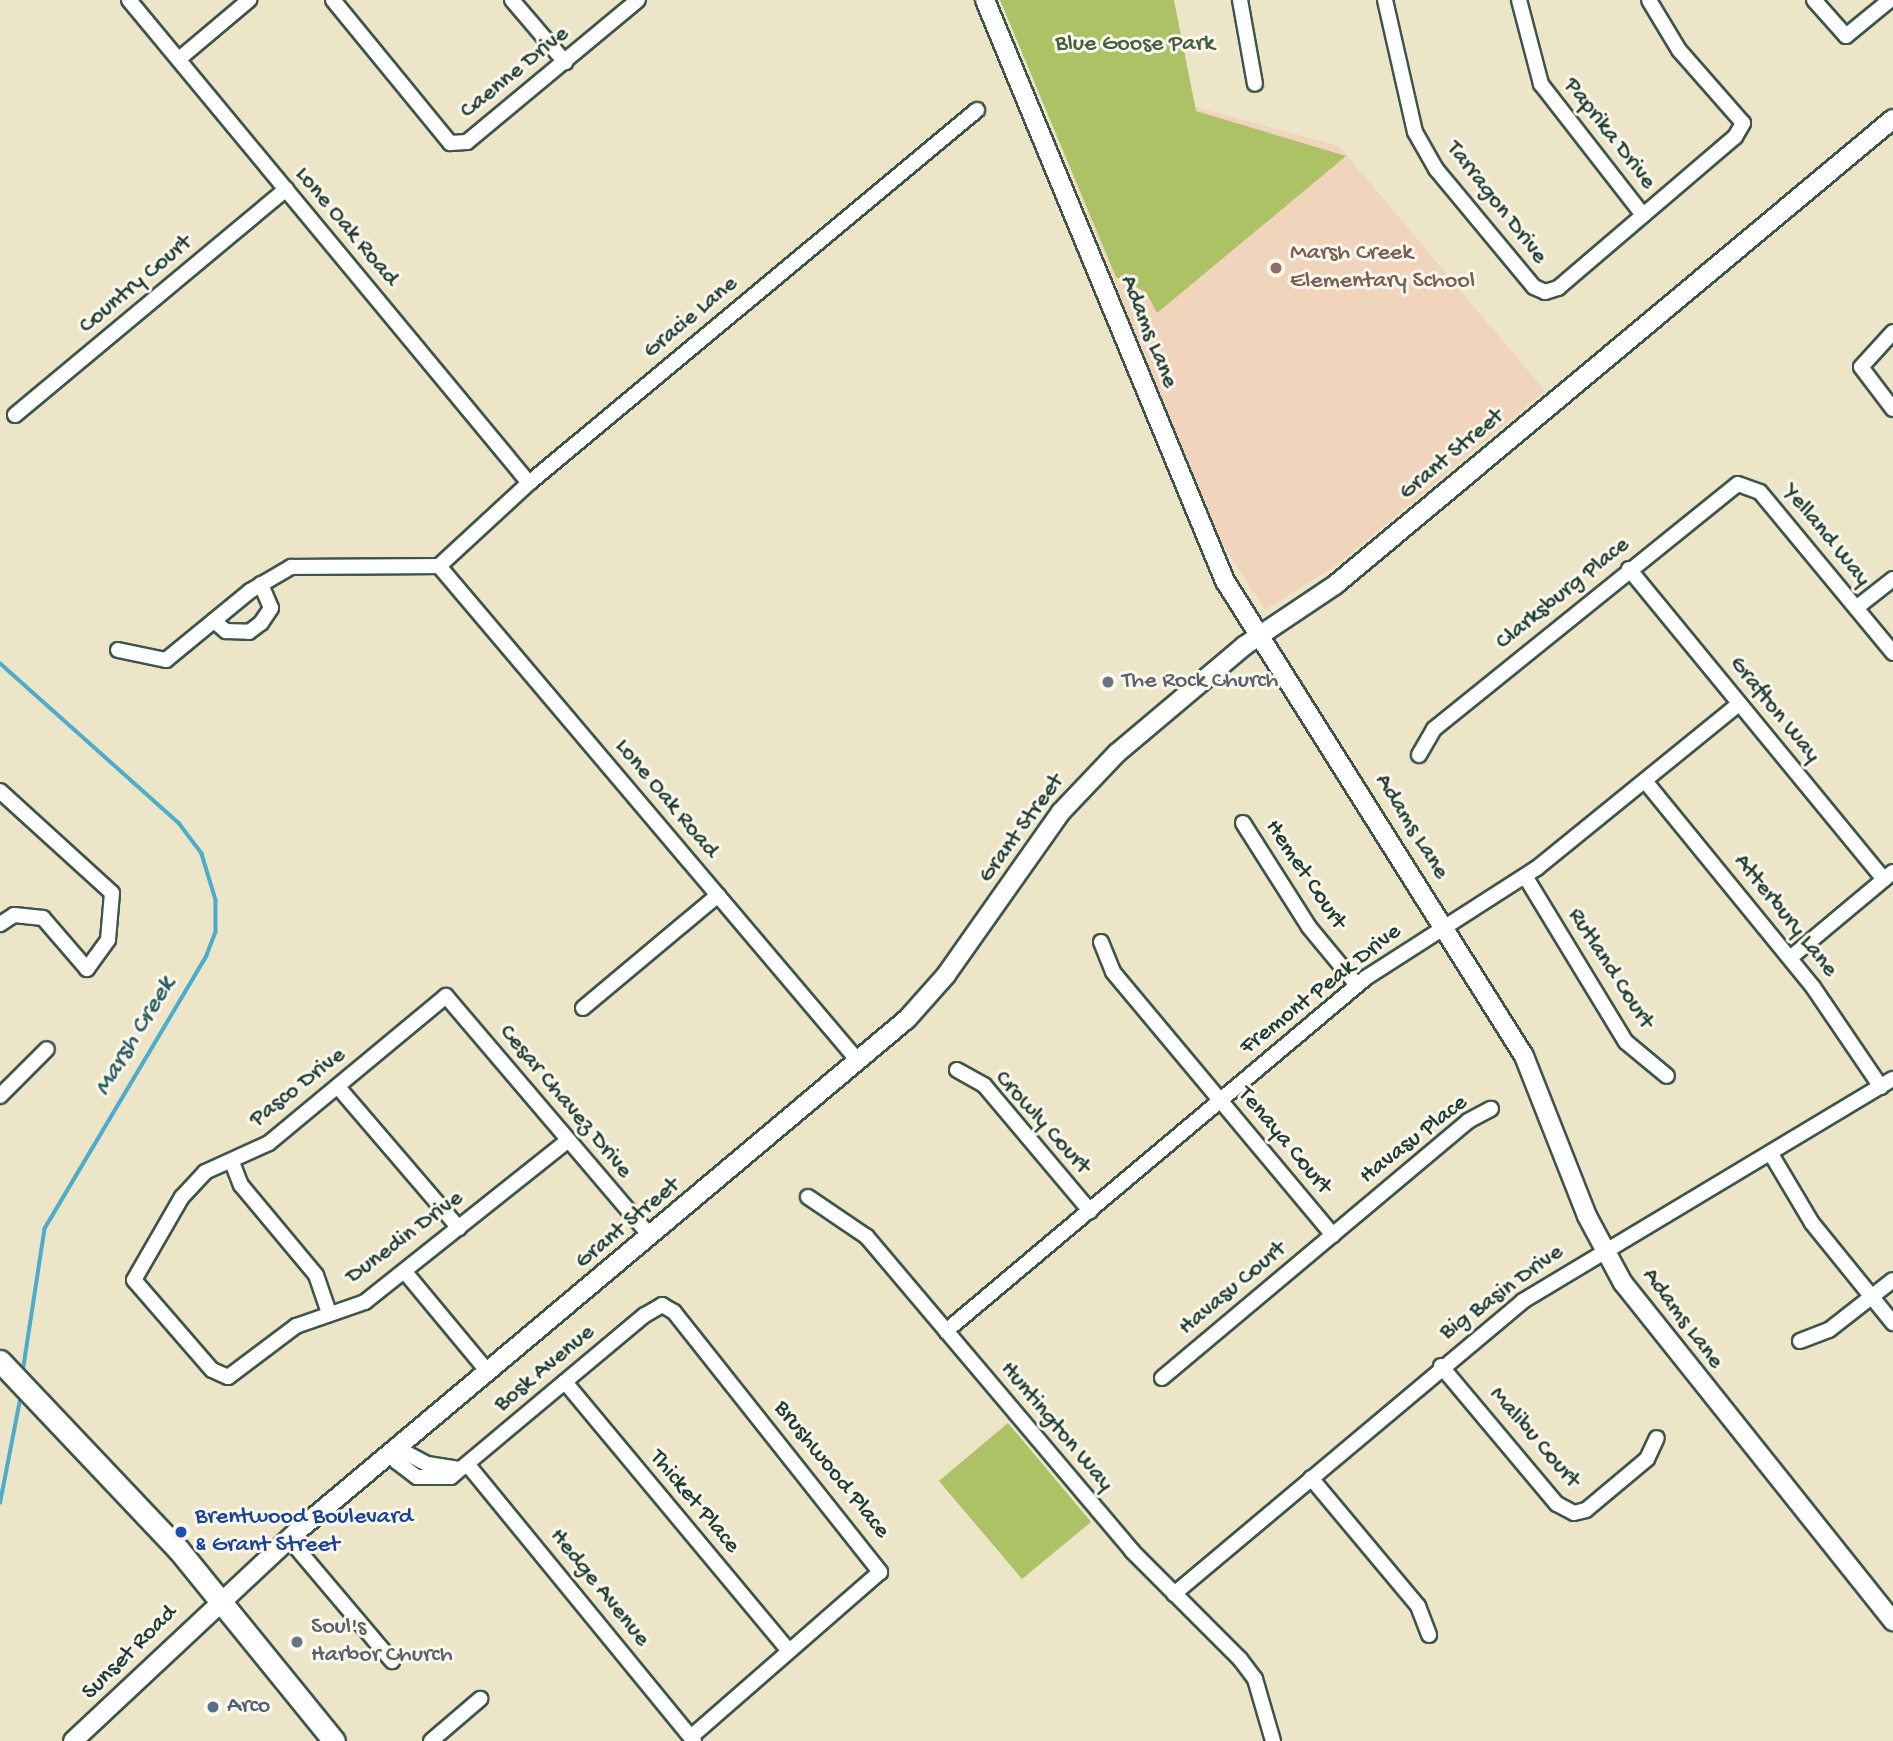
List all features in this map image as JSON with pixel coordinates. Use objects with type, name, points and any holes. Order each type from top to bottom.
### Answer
[{"type":"main road","points":[[3,1364],[219,1599],[333,1740]]},
{"type":"street","name":"Lone Oak Road","points":[[129,0],[528,483]]},
{"type":"street","points":[[179,59],[249,0]]},
{"type":"street","name":"Caenne Drive","points":[[333,0],[450,143],[467,142],[638,0]]},
{"type":"street","points":[[512,0],[565,62]]},
{"type":"street","name":"Adams Lane","points":[[985,0],[1217,562],[1444,926],[1536,1081],[1605,1251],[1656,1330],[1893,1621]]},
{"type":"street","points":[[1240,0],[1255,84]]},
{"type":"street","name":"Tarragon Drive","points":[[1385,0],[1403,94],[1436,169],[1534,288],[1558,288],[1643,215]]},
{"type":"street","name":"Paprika Drive","points":[[1519,0],[1541,84],[1643,215]]},
{"type":"street","points":[[1643,215],[1735,137],[1742,124],[1737,111],[1679,50],[1649,0]]},
{"type":"street","points":[[1814,0],[1846,36],[1890,0]]},
{"type":"street","name":"Gracie Lane","points":[[439,566],[528,483],[977,110]]},
{"type":"street","name":"Grant Street","points":[[219,1599],[858,1061],[946,975],[1089,780],[1261,634],[1335,585],[1893,119]]},
{"type":"street","name":"Country Court","points":[[15,415],[286,190]]},
{"type":"street","points":[[1893,332],[1861,367],[1893,409]]},
{"type":"street","name":"Clarksburg Place","points":[[1419,755],[1434,729],[1729,487],[1746,484]]},
{"type":"street","name":"Yelland Way","points":[[1746,484],[1760,492],[1893,653]]},
{"type":"street","name":"Lone Oak Road","points":[[439,566],[858,1061]]},
{"type":"street","points":[[118,650],[166,660],[261,583],[291,567],[439,566]]},
{"type":"street","name":"Grafton Way","points":[[1629,569],[1739,704],[1889,876]]},
{"type":"street","points":[[1856,608],[1893,579]]},
{"type":"street","points":[[214,621],[226,631],[249,632],[261,623],[271,608],[261,583]]},
{"type":"street","name":"Fremont Peak Drive","points":[[946,1331],[1357,985],[1444,926],[1525,876],[1739,704]]},
{"type":"street","name":"Atterbury Lane","points":[[1645,781],[1790,958],[1887,1083]]},
{"type":"street","points":[[0,791],[112,892],[108,940],[87,969],[43,918],[15,915],[0,924]]},
{"type":"street","name":"Hemet Court","points":[[1243,823],[1309,927],[1357,985]]},
{"type":"street","name":"Rutland Court","points":[[1525,876],[1626,1042],[1667,1076]]},
{"type":"street","points":[[1790,958],[1889,876]]},
{"type":"street","points":[[583,1009],[718,895]]},
{"type":"street","name":"Tenaya Court","points":[[1101,942],[1113,972],[1334,1234]]},
{"type":"street","name":"Pasco Drive","points":[[228,1377],[212,1370],[134,1280],[182,1197],[205,1172],[270,1143],[446,996]]},
{"type":"street","name":"Cesar Chavez Drive","points":[[446,996],[566,1142],[650,1236]]},
{"type":"street","points":[[0,1096],[47,1049]]},
{"type":"street","name":"Crowly Court","points":[[957,1070],[984,1086],[1090,1211]]},
{"type":"street","name":"Big Basin Drive","points":[[1174,1594],[1441,1366],[1523,1301],[1887,1083]]},
{"type":"street","points":[[338,1087],[459,1228]]},
{"type":"street","name":"Havasu Place","points":[[1334,1234],[1491,1109]]},
{"type":"street","name":"Dunedin Drive","points":[[228,1377],[296,1326],[328,1312],[365,1302],[566,1142]]},
{"type":"street","points":[[1771,1154],[1800,1205],[1893,1323]]},
{"type":"street","points":[[232,1162],[241,1185],[316,1275],[328,1312]]},
{"type":"street","name":"Huntington Way","points":[[808,1196],[867,1237],[1132,1551],[1255,1679],[1273,1741]]},
{"type":"street","name":"Havasu Court","points":[[1162,1378],[1334,1234]]},
{"type":"street","points":[[405,1272],[489,1373]]},
{"type":"street","points":[[1800,1341],[1817,1338],[1893,1280]]},
{"type":"street","name":"Bosk Avenue","points":[[464,1467],[662,1305]]},
{"type":"street","name":"Brushwood Place","points":[[662,1305],[876,1560],[880,1572],[870,1587],[789,1651],[693,1739]]},
{"type":"street","name":"Malibu Court","points":[[1441,1366],[1557,1504],[1574,1513],[1647,1459],[1657,1438]]},
{"type":"street","name":"Thicket Place","points":[[565,1382],[789,1651]]},
{"type":"street","points":[[397,1448],[428,1464],[464,1467]]},
{"type":"street","name":"Hedge Avenue","points":[[464,1467],[693,1739]]},
{"type":"street","points":[[1311,1478],[1418,1606],[1429,1635]]},
{"type":"street","points":[[289,1539],[392,1661]]},
{"type":"street","name":"Sunset Road","points":[[73,1741],[219,1599]]},
{"type":"street","points":[[431,1741],[480,1699]]},
{"type":"shaded area","name":"Marsh Creek Elementary School","points":[[1026,61],[1339,146],[1545,391],[1337,565],[1265,610],[1217,536]]},
{"type":"green space","name":"Blue Goose Park","points":[[1000,0],[1174,0],[1196,111],[1346,156],[1157,313],[1146,292],[1116,277]]},
{"type":"green space","points":[[1008,1423],[1091,1522],[1022,1579],[939,1481]]},
{"type":"waterway","name":"Marsh Creek","points":[[0,663],[179,823],[202,854],[216,900],[216,932],[207,956],[45,1229],[23,1373]]},
{"type":"waterway","points":[[0,1503],[21,1395]]},
{"type":"place","name":"Marsh Creek Elementary School","points":[[1276,268]]},
{"type":"place","name":"The Rock Church","points":[[1108,682]]},
{"type":"place","name":"Brentwood Boulevard & Grant Street","points":[[181,1532]]},
{"type":"place","name":"Soul's Harbor Church","points":[[297,1642]]},
{"type":"place","name":"Arco","points":[[213,1707]]}]
